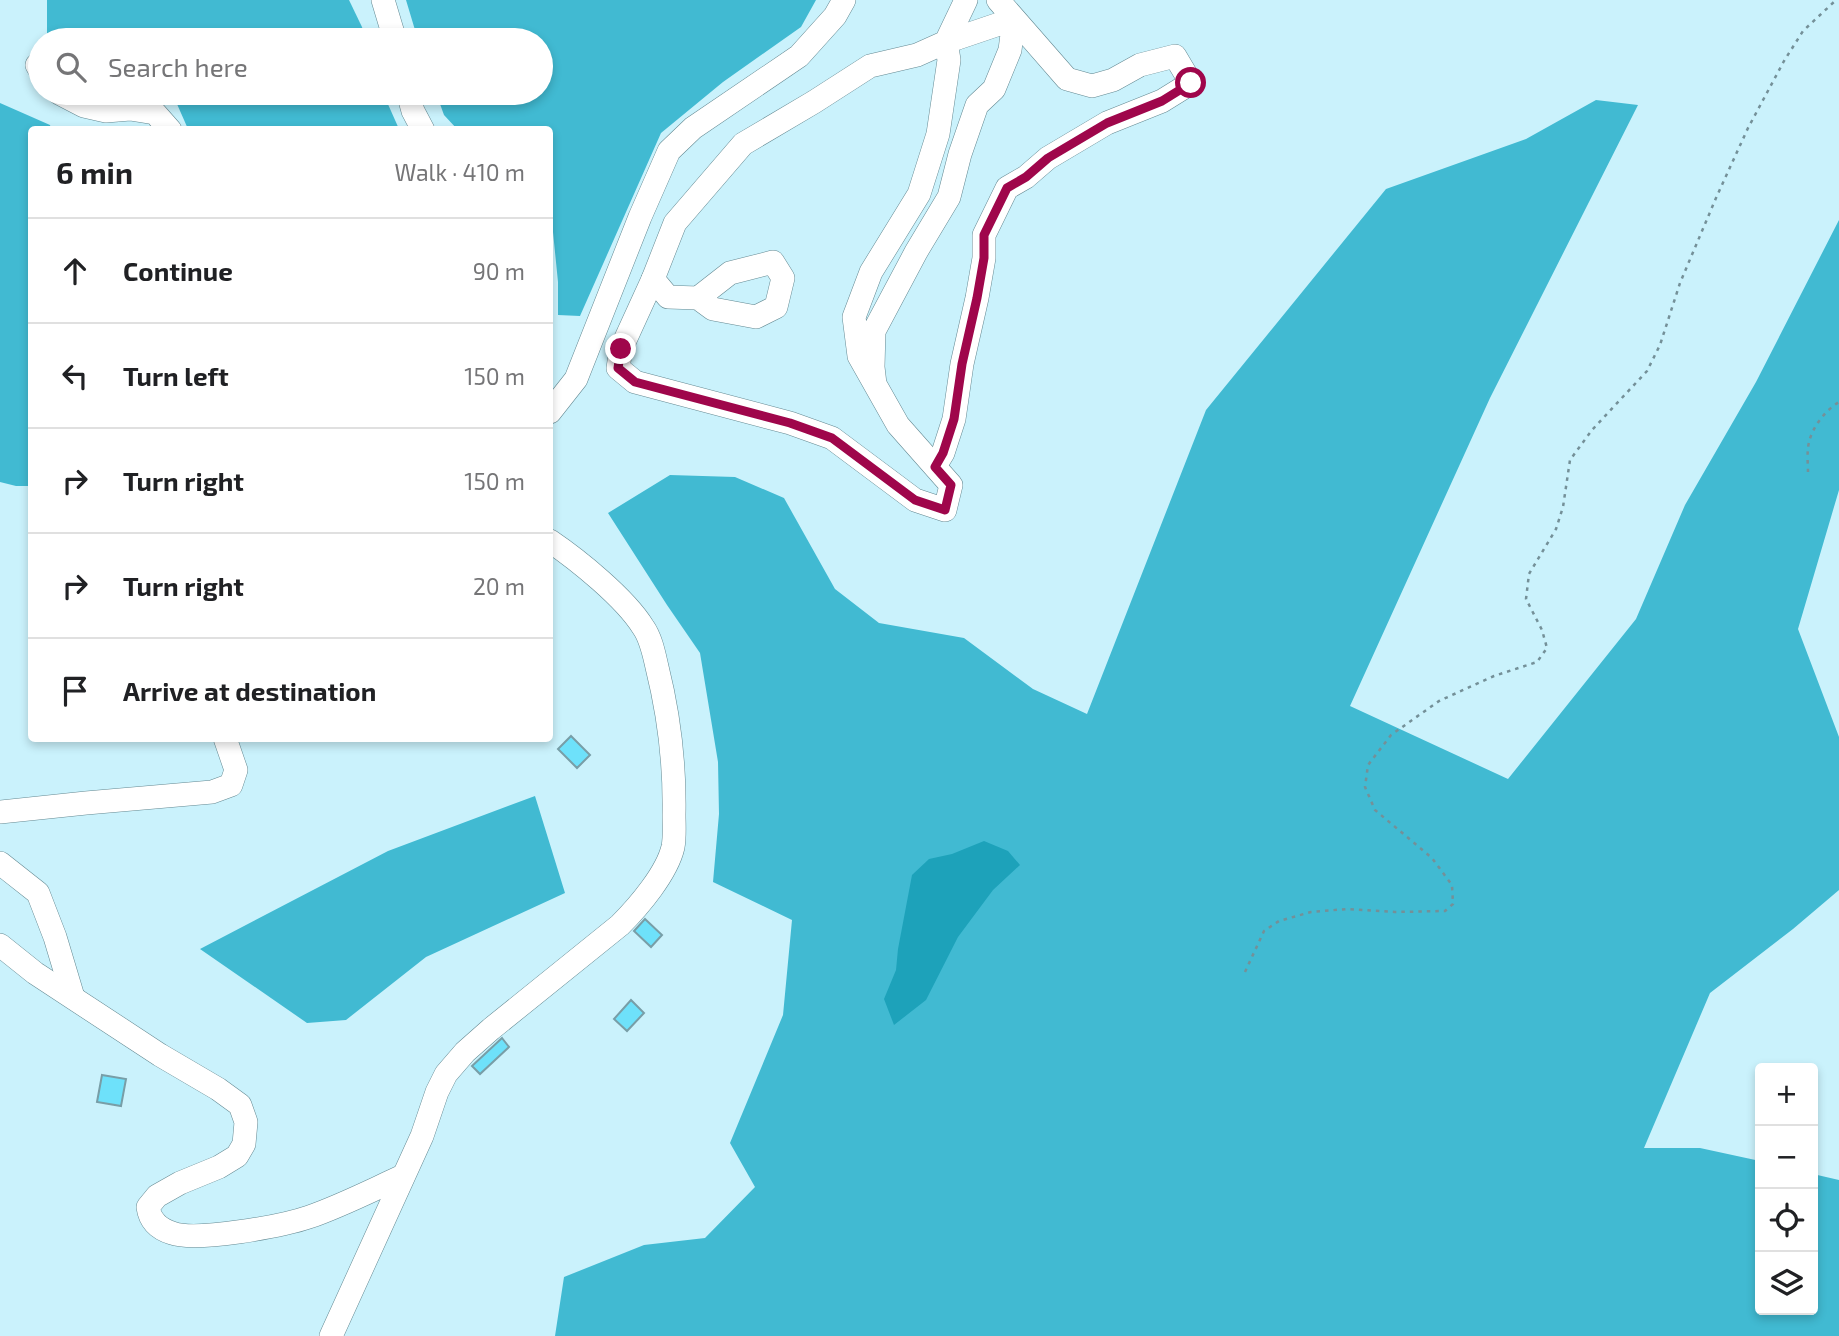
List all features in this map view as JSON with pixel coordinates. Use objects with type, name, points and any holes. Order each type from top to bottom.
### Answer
[{"type":"street","points":[[383,0],[391,28]]},
{"type":"street","points":[[553,408],[576,379],[669,150],[693,128],[799,56],[835,16],[844,0]]},
{"type":"street","points":[[966,0],[946,42],[948,60],[938,134],[919,194],[871,272],[854,317],[859,356],[898,425],[951,485],[945,510],[915,500],[832,438],[790,423],[635,382],[618,368],[621,349],[675,223],[743,144],[870,66],[917,54],[946,42],[1014,19]]},
{"type":"street","points":[[935,467],[943,453],[954,419],[962,364],[984,258],[984,235],[1007,188],[1026,177],[1048,158],[1107,123],[1162,101],[1191,83],[1175,56],[1140,65],[1113,80],[1092,86],[1067,79],[998,0]]},
{"type":"street","points":[[875,384],[874,331],[949,197],[977,105],[994,89],[1010,50],[1014,19]]},
{"type":"street","points":[[82,105],[106,111],[155,113],[166,126]]},
{"type":"street","points":[[411,105],[421,126]]},
{"type":"street","points":[[653,279],[668,297],[698,298]]},
{"type":"street","points":[[331,1336],[422,1136],[446,1074],[465,1052],[491,1029],[620,925],[638,907],[666,864],[673,846],[675,775],[665,696],[654,652],[644,628],[619,598],[553,543]]},
{"type":"street","points":[[0,812],[212,792],[231,785],[236,770],[226,742]]},
{"type":"street","points":[[0,863],[38,893],[73,997]]},
{"type":"street","points":[[0,945],[35,973],[240,1105],[246,1122],[244,1144],[237,1156],[157,1196],[148,1207],[149,1216],[158,1226],[173,1234],[207,1235],[268,1227],[308,1217],[403,1176]]},
{"type":"path","points":[[1245,972],[1264,930],[1279,921],[1311,912],[1347,909],[1445,911],[1453,904],[1451,885],[1432,858],[1376,810],[1365,787],[1368,765],[1391,735],[1439,701],[1494,676],[1537,662],[1547,648],[1542,630],[1526,598],[1529,574],[1556,529],[1563,507],[1570,460],[1592,430],[1647,371],[1660,345],[1680,283],[1748,128],[1803,31],[1836,0]]},
{"type":"path","points":[[1808,472],[1808,447],[1814,429],[1831,407],[1839,402]]},
{"type":"shaded area","points":[[47,0],[349,0],[362,28],[47,28]]},
{"type":"shaded area","points":[[406,0],[816,0],[801,27],[723,82],[661,133],[580,316],[558,315],[553,232],[553,126],[454,126],[444,115],[440,105],[553,105],[553,28],[414,28]]},
{"type":"shaded area","points":[[1596,100],[1638,105],[1490,398],[1350,706],[1508,779],[1636,619],[1685,505],[1756,382],[1839,220],[1839,490],[1798,629],[1839,737],[1839,890],[1710,993],[1644,1148],[1700,1148],[1755,1160],[1755,1315],[1818,1315],[1818,1175],[1839,1180],[1839,1336],[555,1336],[564,1277],[644,1245],[705,1238],[755,1187],[730,1143],[783,1015],[792,920],[713,882],[719,814],[718,762],[700,653],[608,513],[670,475],[735,477],[784,498],[835,589],[879,623],[964,638],[1033,689],[1087,714],[1206,410],[1386,189],[1526,139]]},
{"type":"shaded area","points":[[0,103],[50,126],[28,126],[28,486],[0,482]]},
{"type":"shaded area","points":[[177,105],[388,105],[398,126],[187,126]]},
{"type":"shaded area","points":[[535,796],[565,893],[426,957],[346,1020],[307,1023],[200,949],[388,851]]},
{"type":"shaded area","points":[[984,841],[1008,851],[1020,865],[993,890],[958,937],[926,1000],[894,1025],[884,999],[896,970],[912,875],[929,859],[952,854]]},
{"type":"building","points":[[571,736],[590,755],[577,768],[558,749]]},
{"type":"building","points":[[645,919],[662,935],[651,947],[634,931]]},
{"type":"building","points":[[631,1000],[644,1013],[627,1031],[614,1019]]},
{"type":"building","points":[[502,1038],[509,1047],[480,1074],[472,1066]]},
{"type":"building","points":[[102,1075],[126,1079],[121,1106],[97,1102]]},
{"type":"route","points":[[621,349],[618,368],[635,382],[790,423],[832,438],[915,500],[945,510],[951,485],[935,467],[943,453],[954,419],[962,364],[984,258],[984,235],[1007,188],[1026,177],[1048,158],[1107,123],[1162,101],[1191,83]]}]
